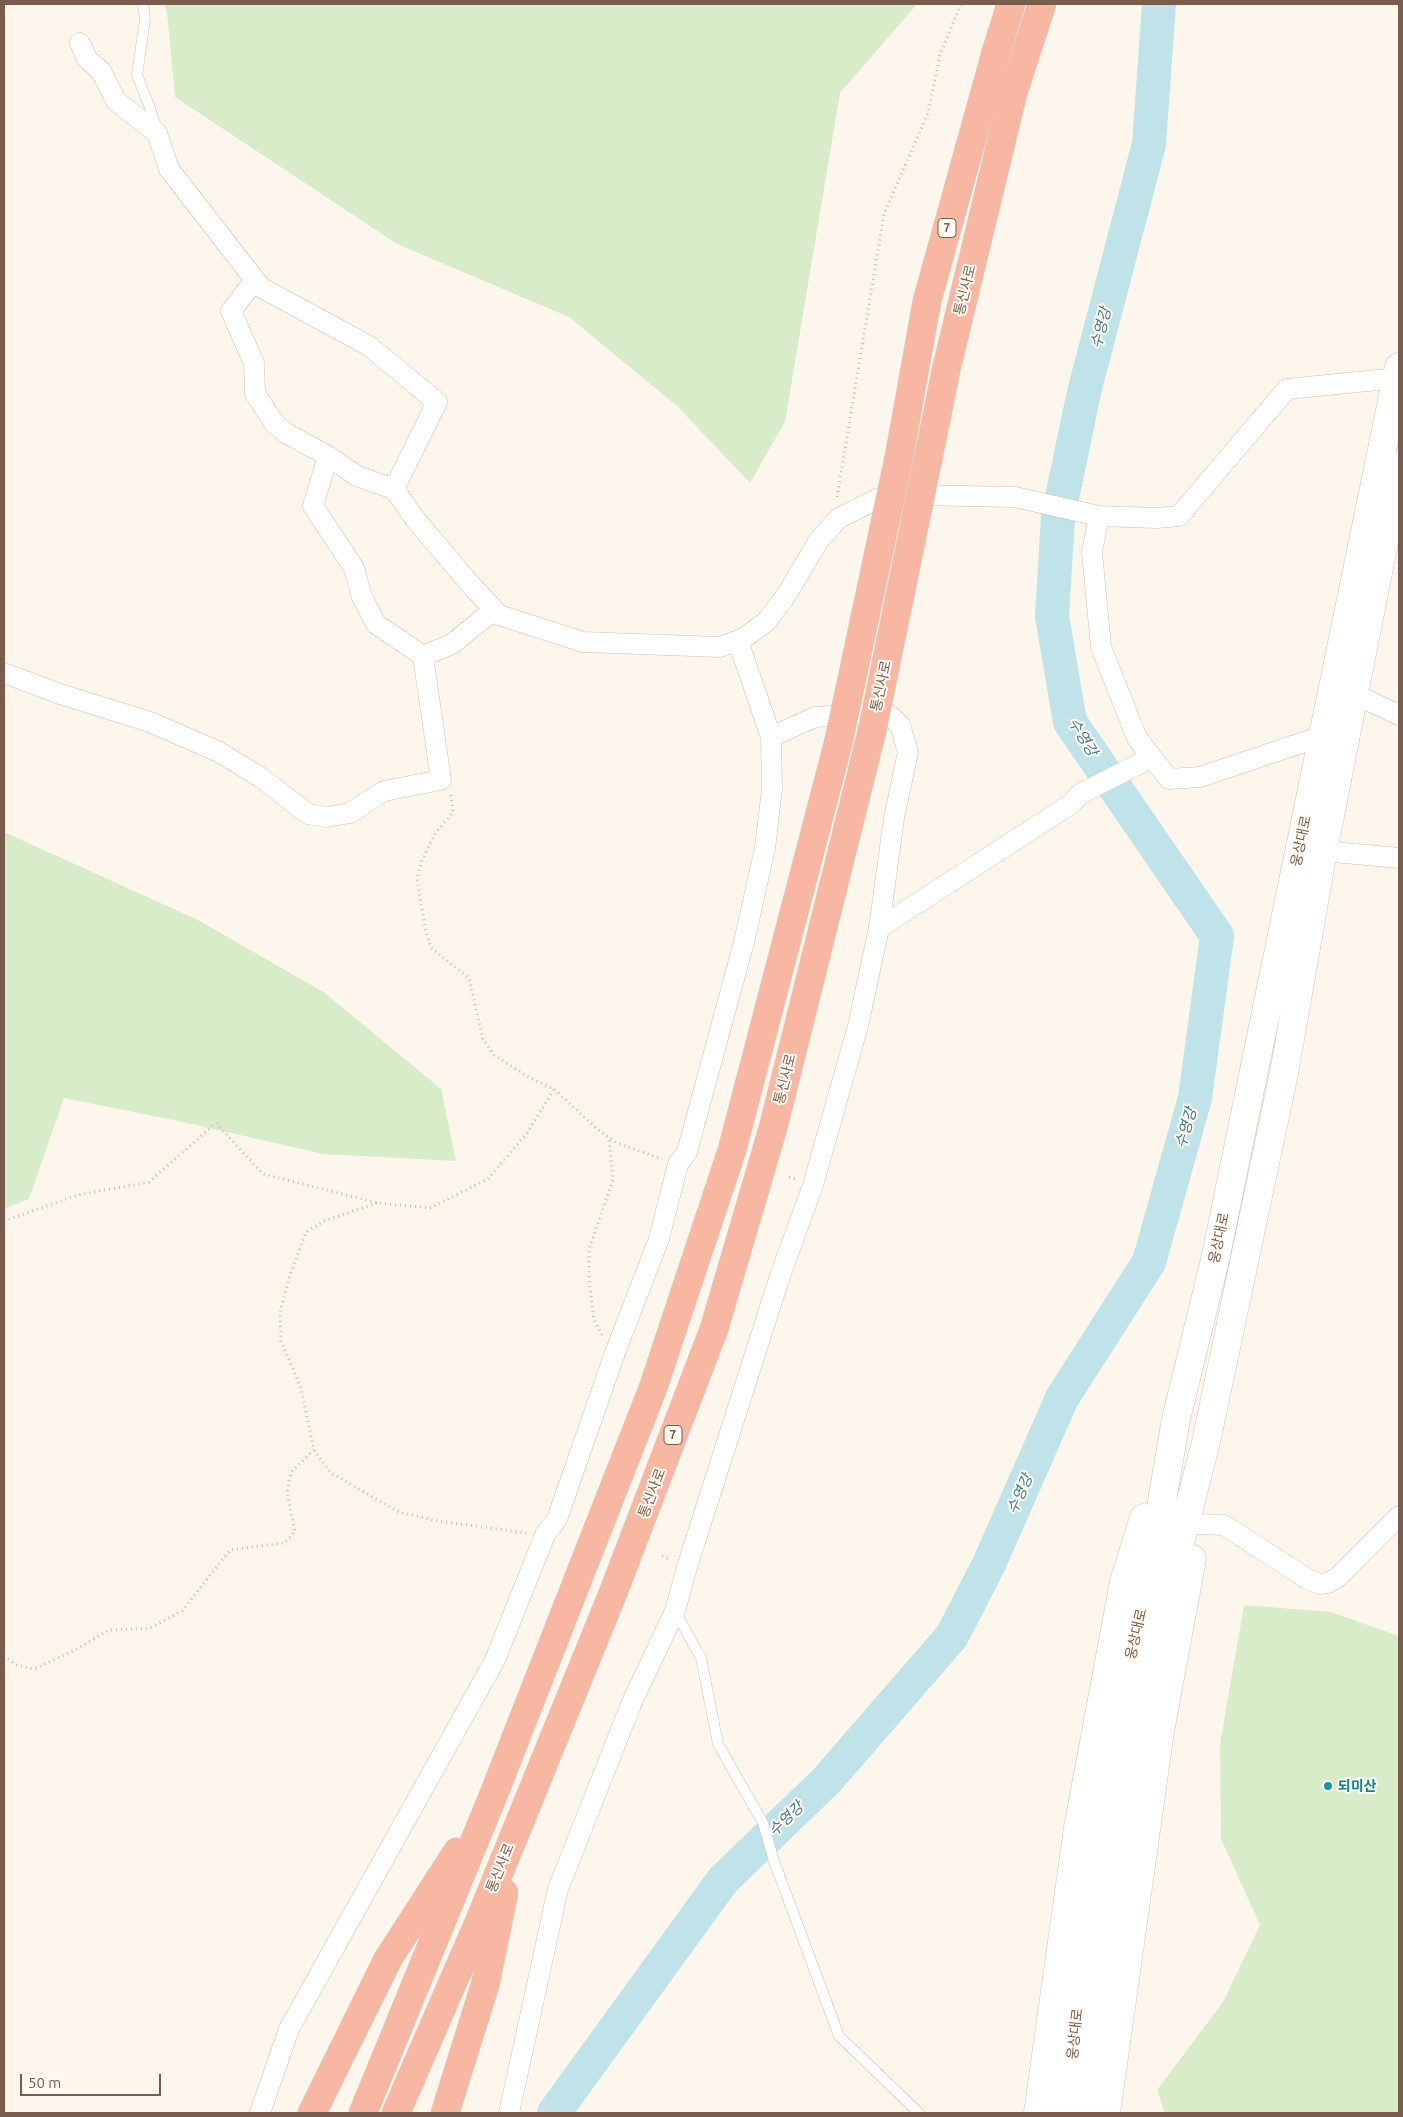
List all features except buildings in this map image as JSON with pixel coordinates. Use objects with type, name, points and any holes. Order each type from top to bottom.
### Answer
[{"type":"highway","name":"7","points":[[362,2113],[493,1796],[653,1388],[732,1150],[838,744],[899,457],[927,301],[1011,4]]},
{"type":"highway","name":"통신사로","points":[[396,2113],[478,1922],[613,1593],[714,1329],[773,1128],[872,731],[946,370],[1013,93],[1042,4]]},
{"type":"highway","points":[[312,2113],[388,1959],[493,1796]]},
{"type":"highway","points":[[445,2113],[485,1986],[518,1824]]},
{"type":"main road","name":"웅상대로","points":[[1087,2113],[1107,1923],[1130,1747],[1206,1442],[1284,1073],[1323,851],[1343,692],[1398,372]]},
{"type":"main road","name":"웅상대로","points":[[1066,2113],[1086,1923],[1111,1745],[1147,1590],[1176,1419],[1215,1260],[1322,736],[1343,692],[1399,466]]},
{"type":"main road","points":[[1038,2113],[1078,1828],[1124,1582],[1176,1419]]},
{"type":"main road","points":[[1106,2113],[1160,1731],[1185,1604],[1197,1524],[1206,1442]]},
{"type":"street","points":[[80,42],[88,59],[101,71],[116,101],[157,133],[169,169],[262,288],[370,346],[437,402],[394,489]]},
{"type":"street","points":[[255,280],[231,311],[254,363],[255,393],[274,423],[286,434],[328,456],[357,476],[394,489],[415,519],[499,615],[583,642],[720,647],[738,641],[767,621],[787,594],[819,540],[839,518],[877,499],[916,496],[1015,497],[1091,513],[1157,518],[1179,516],[1287,389],[1398,372]]},
{"type":"street","points":[[4,672],[60,694],[150,722],[219,752],[260,777],[308,814],[327,817],[350,813],[384,792],[441,780],[423,656],[376,624],[362,597],[354,568],[313,506],[328,456]]},
{"type":"street","points":[[1091,513],[1092,552],[1101,648],[1145,758],[1169,779],[1200,777],[1322,736]]},
{"type":"street","points":[[423,656],[452,644],[494,610]]},
{"type":"street","points":[[260,2113],[289,2029],[495,1660],[545,1535],[557,1519],[616,1350],[659,1239],[678,1164],[687,1152],[744,942],[765,848],[772,789],[771,738],[738,641]]},
{"type":"street","points":[[1343,692],[1399,715]]},
{"type":"street","points":[[509,2113],[558,1889],[632,1702],[675,1611],[687,1567],[780,1276],[813,1185],[858,1026],[878,928],[894,818],[908,752],[900,725],[887,713],[815,718],[771,738]]},
{"type":"street","points":[[878,928],[1071,804],[1080,794],[1145,758]]},
{"type":"street","points":[[1323,851],[1399,858]]},
{"type":"street","points":[[1197,1524],[1224,1525],[1309,1580],[1320,1584],[1338,1577],[1399,1516]]},
{"type":"lane","points":[[143,4],[145,19],[137,75],[150,108],[157,133]]},
{"type":"lane","points":[[675,1611],[701,1658],[718,1744],[763,1824],[774,1861],[840,2036],[919,2113]]},
{"type":"path","points":[[839,518],[837,500],[884,214],[928,113],[940,55],[961,4]]},
{"type":"path","points":[[441,780],[452,796],[453,812],[435,834],[422,860],[417,878],[425,928],[431,948],[469,978],[483,1039],[494,1055],[530,1078],[554,1089],[617,1143],[678,1164]]},
{"type":"path","points":[[4,1221],[78,1195],[149,1182],[216,1123],[263,1174],[378,1203],[430,1208],[488,1179],[527,1132],[554,1089]]},
{"type":"path","points":[[609,1137],[613,1180],[589,1249],[589,1280],[594,1320],[605,1343],[616,1350]]},
{"type":"path","points":[[378,1203],[324,1221],[306,1232],[280,1312],[281,1340],[301,1388],[314,1450],[331,1473],[399,1512],[438,1521],[545,1535]]},
{"type":"path","points":[[4,1656],[16,1666],[34,1669],[76,1650],[109,1630],[150,1628],[182,1611],[230,1550],[284,1544],[295,1532],[287,1492],[291,1472],[314,1450]]},
{"type":"green space","points":[[164,4],[917,4],[840,93],[785,422],[750,483],[677,406],[569,317],[397,244],[175,97],[167,13]]},
{"type":"green space","points":[[4,832],[198,920],[325,993],[441,1089],[456,1161],[323,1154],[183,1122],[64,1098],[29,1199],[4,1209]]},
{"type":"green space","points":[[1244,1605],[1331,1612],[1399,1636],[1399,2113],[1165,2113],[1157,2090],[1223,2002],[1260,1925],[1221,1839],[1220,1744]]},
{"type":"waterway","name":"수영강","points":[[554,2113],[723,1880],[826,1781],[952,1636],[989,1564],[1062,1398],[1149,1262],[1195,1098],[1217,936],[1070,722],[1052,616],[1058,517],[1084,392],[1149,144],[1159,4]]},
{"type":"place","name":"되미산","points":[[1328,1786]]}]
